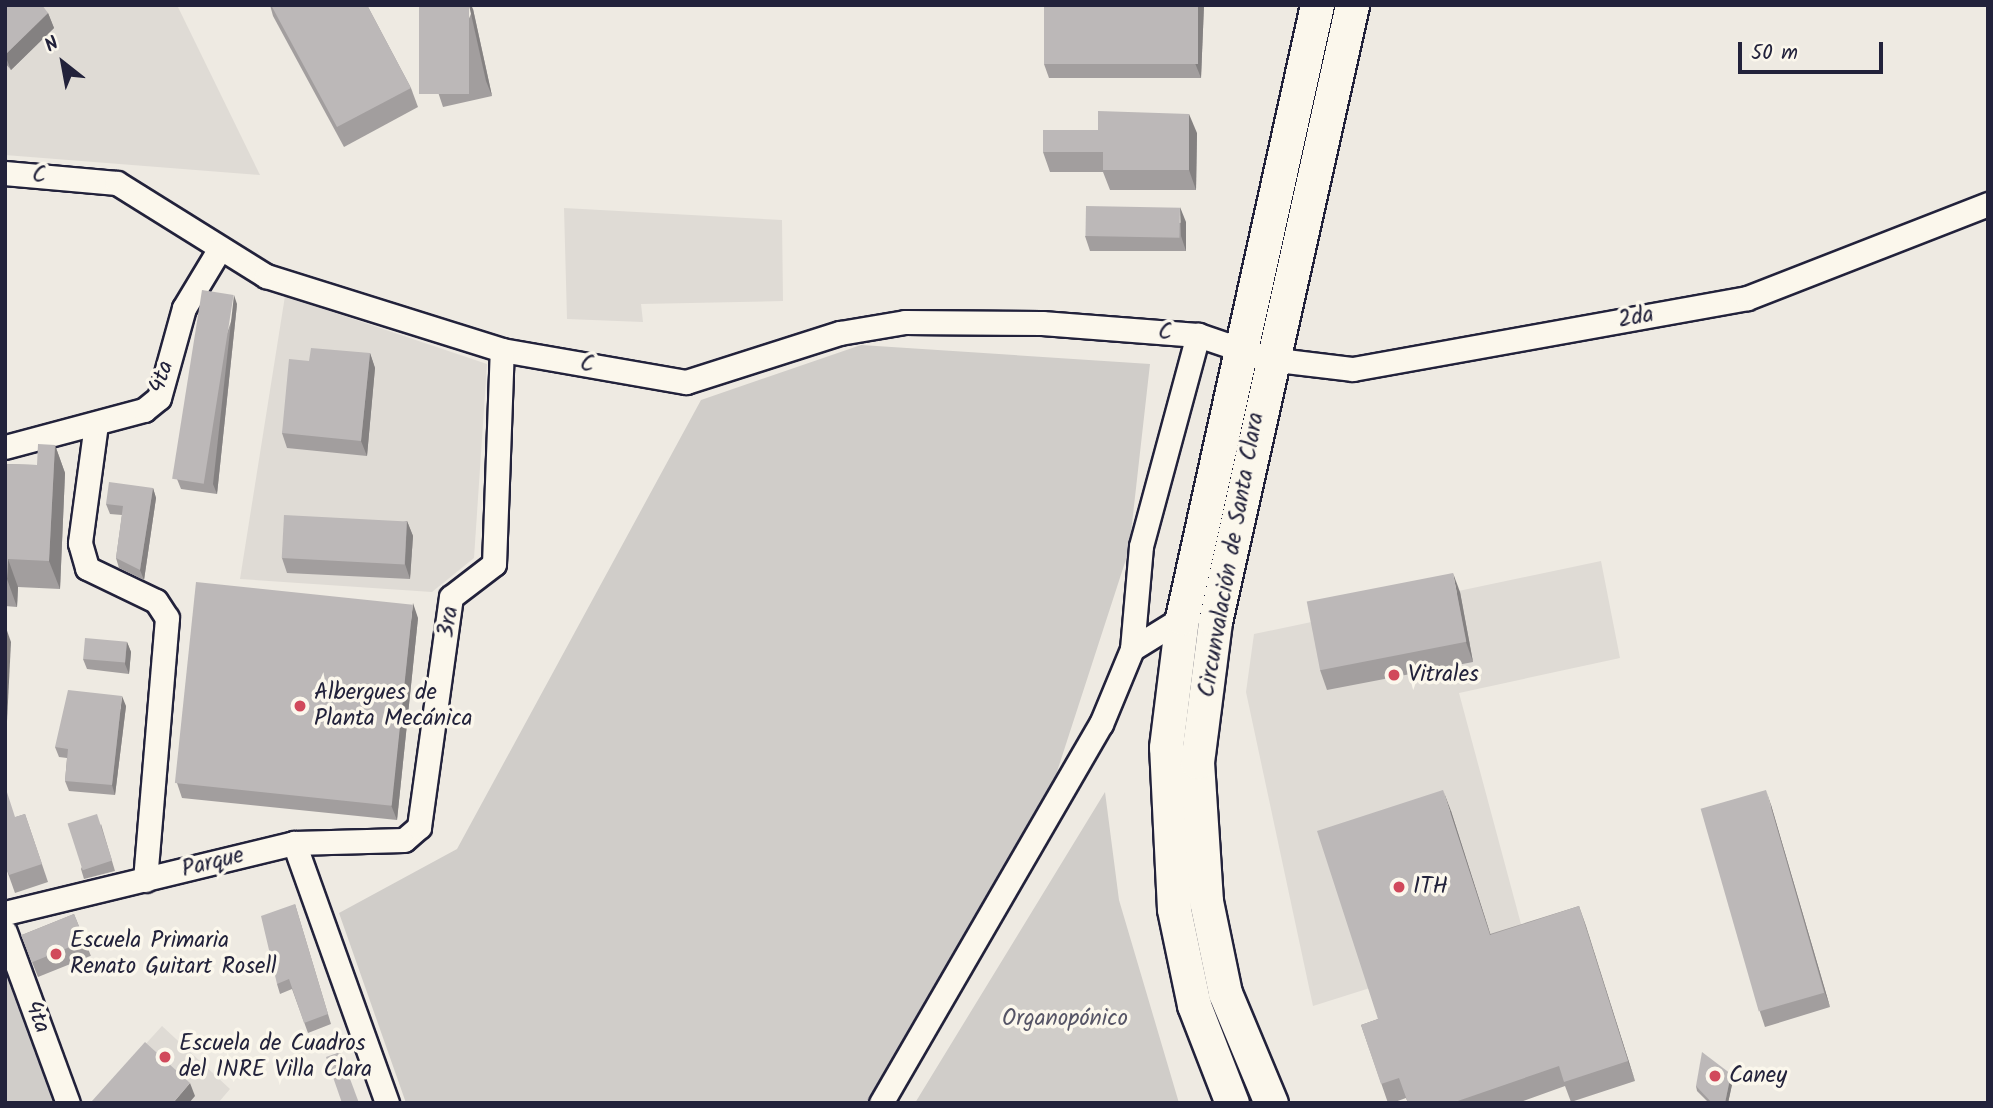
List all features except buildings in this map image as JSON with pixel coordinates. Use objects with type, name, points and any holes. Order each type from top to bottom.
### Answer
[{"type":"highway","name":"Circunvalación de Santa Clara","points":[[1271,1103],[1225,993],[1206,901],[1197,762],[1215,622],[1256,355],[1317,5]]},
{"type":"highway","name":"Circunvalación de Santa Clara","points":[[1232,1103],[1194,1005],[1174,909],[1166,747],[1182,618],[1352,5]]},
{"type":"street","name":"C","points":[[5,173],[117,183],[219,250],[266,276],[502,350],[686,382],[840,332],[905,322],[1042,323],[1198,335]]},
{"type":"street","name":"2da","points":[[1198,335],[1256,355],[1353,369],[1747,298],[1988,204]]},
{"type":"street","name":"4ta","points":[[5,447],[144,410],[159,398],[184,308],[219,250]]},
{"type":"street","points":[[880,1103],[1101,724],[1132,649],[1141,546],[1198,335]]},
{"type":"street","name":"3ra","points":[[419,827],[451,597],[494,564],[502,350]]},
{"type":"street","points":[[96,424],[80,543],[87,568],[156,601],[167,618],[145,880]]},
{"type":"street","points":[[1132,649],[1182,618]]},
{"type":"street","name":"Parque","points":[[5,914],[294,842],[404,840],[419,827]]},
{"type":"street","points":[[294,842],[387,1103]]},
{"type":"street","name":"4ta","points":[[5,932],[68,1103]]},
{"type":"shaded area","points":[[5,5],[177,5],[260,175],[5,155]]},
{"type":"shaded area","points":[[564,208],[782,220],[783,301],[641,304],[643,322],[567,319]]},
{"type":"shaded area","points":[[285,296],[487,364],[474,558],[432,592],[240,579]]},
{"type":"shaded area","points":[[1601,561],[1620,658],[1459,693],[1525,939],[1313,1006],[1246,692],[1254,634]]},
{"type":"shaded area","name":"Escuela de Cuadros del INRE Villa Clara","points":[[162,1026],[230,1089],[218,1103],[92,1103]]},
{"type":"green space","points":[[861,345],[1150,364],[1129,550],[1054,781],[866,1103],[406,1103],[339,913],[457,849],[701,400]]},
{"type":"green space","name":"Organopónico","points":[[1105,792],[1119,900],[1179,1103],[915,1103]]},
{"type":"green space","points":[[5,944],[60,1103],[5,1103]]},
{"type":"place","name":"Vitrales","points":[[1394,675]]},
{"type":"place","name":"Albergues de Planta Mecánica","points":[[300,706]]},
{"type":"place","name":"ITH","points":[[1399,887]]},
{"type":"place","name":"Escuela Primaria Renato Guitart Rosell","points":[[56,954]]},
{"type":"place","name":"Escuela de Cuadros del INRE Villa Clara","points":[[165,1057]]},
{"type":"place","name":"Caney","points":[[1715,1076]]}]
